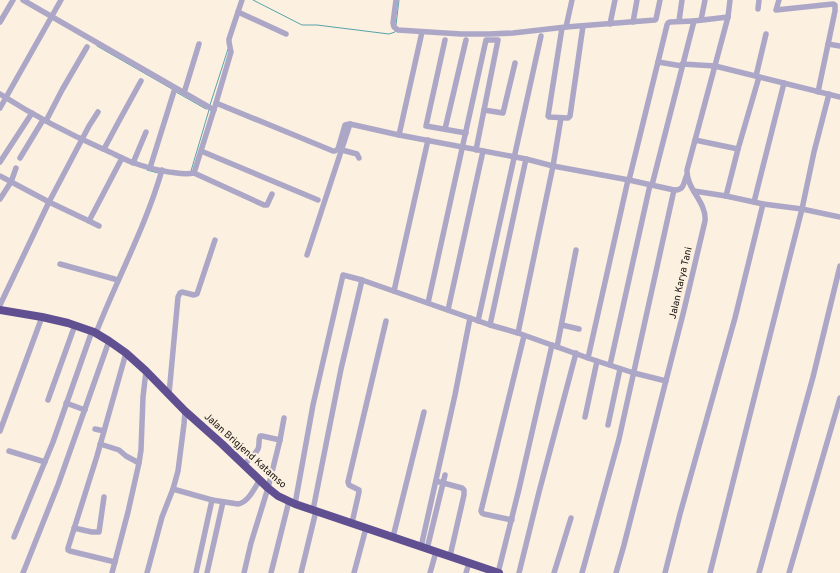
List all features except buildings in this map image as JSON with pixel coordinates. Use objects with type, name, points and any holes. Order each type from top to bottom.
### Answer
[{"type":"highway","name":"Jalan Brigjend Katamso","points":[[0,310],[42,317],[75,325],[94,332],[109,341],[126,353],[146,371],[185,411],[278,496],[498,573]]},
{"type":"street","points":[[0,22],[12,0]]},
{"type":"street","points":[[23,0],[214,110]]},
{"type":"street","points":[[0,108],[61,0]]},
{"type":"street","points":[[194,173],[231,52],[229,39],[242,0]]},
{"type":"street","points":[[396,0],[393,23],[395,28],[400,31],[461,34],[513,33],[564,27],[656,20],[660,0]]},
{"type":"street","points":[[572,0],[564,27],[548,115],[549,117],[569,117],[583,26]]},
{"type":"street","points":[[610,24],[615,0]]},
{"type":"street","points":[[633,22],[637,0]]},
{"type":"street","points":[[679,21],[682,0]]},
{"type":"street","points":[[701,20],[706,0]]},
{"type":"street","points":[[216,102],[333,151],[337,151],[338,149],[345,125],[350,124],[553,166],[679,190],[682,188],[687,175],[688,166],[728,18],[730,0]]},
{"type":"street","points":[[758,9],[759,0]]},
{"type":"street","points":[[779,0],[776,10],[835,6],[818,92]]},
{"type":"street","points":[[238,12],[286,34]]},
{"type":"street","points":[[588,358],[628,180],[668,24],[670,22],[679,21],[728,18]]},
{"type":"street","points":[[610,365],[651,185],[694,21]]},
{"type":"street","points":[[399,135],[422,32]]},
{"type":"street","points":[[726,196],[757,77],[766,34]]},
{"type":"street","points":[[478,321],[541,36]]},
{"type":"street","points":[[445,40],[426,126],[466,133]]},
{"type":"street","points":[[446,130],[466,40]]},
{"type":"street","points":[[428,303],[486,40],[498,40],[476,150]]},
{"type":"street","points":[[184,93],[199,44]]},
{"type":"street","points":[[828,44],[840,46]]},
{"type":"street","points":[[20,158],[45,120],[87,47]]},
{"type":"street","points":[[658,62],[682,65],[715,66],[840,97]]},
{"type":"street","points":[[484,110],[503,114],[515,63]]},
{"type":"street","points":[[104,149],[141,81]]},
{"type":"street","points":[[754,202],[784,83]]},
{"type":"street","points":[[150,168],[176,88]]},
{"type":"street","points":[[0,94],[82,140],[133,163],[161,173],[194,173],[264,205],[267,205],[272,194]]},
{"type":"street","points":[[710,573],[802,209],[814,152],[829,94]]},
{"type":"street","points":[[0,305],[49,202],[98,112]]},
{"type":"street","points":[[0,162],[32,113]]},
{"type":"street","points":[[518,333],[562,118]]},
{"type":"street","points":[[307,255],[350,124]]},
{"type":"street","points":[[133,163],[146,132]]},
{"type":"street","points":[[394,291],[428,140]]},
{"type":"street","points":[[695,140],[738,149]]},
{"type":"street","points":[[342,150],[357,154],[359,158]]},
{"type":"street","points":[[201,151],[318,200]]},
{"type":"street","points":[[448,310],[483,151]]},
{"type":"street","points":[[89,221],[122,158]]},
{"type":"street","points":[[490,325],[526,160]]},
{"type":"street","points":[[0,199],[16,168]]},
{"type":"street","points":[[14,537],[45,462],[94,332],[145,221],[161,173]]},
{"type":"street","name":"Jalan Karya Tani","points":[[616,573],[666,381],[705,222],[705,210],[687,175]]},
{"type":"street","points":[[0,176],[99,226]]},
{"type":"street","points":[[582,573],[620,439],[674,190]]},
{"type":"street","points":[[694,191],[840,216]]},
{"type":"street","points":[[665,573],[735,318],[763,204]]},
{"type":"street","points":[[169,394],[178,297],[182,292],[194,295],[197,294],[215,240]]},
{"type":"street","points":[[498,573],[554,346],[562,325],[576,250]]},
{"type":"street","points":[[60,264],[118,280]]},
{"type":"street","points":[[759,573],[813,377],[840,266]]},
{"type":"street","points":[[271,573],[292,502],[342,276],[344,274],[620,369],[666,381]]},
{"type":"street","points":[[301,573],[315,510],[341,369],[362,280]]},
{"type":"street","points":[[0,431],[42,317]]},
{"type":"street","points":[[424,548],[436,481],[456,395],[470,318]]},
{"type":"street","points":[[352,523],[359,490],[349,485],[349,479],[386,321]]},
{"type":"street","points":[[48,400],[75,325]]},
{"type":"street","points":[[562,325],[579,329]]},
{"type":"street","points":[[512,520],[483,514],[482,511],[524,336]]},
{"type":"street","points":[[23,573],[58,485],[109,341]]},
{"type":"street","points":[[115,562],[68,550],[68,545],[104,431],[126,353]]},
{"type":"street","points":[[519,573],[576,353]]},
{"type":"street","points":[[585,417],[597,361]]},
{"type":"street","points":[[608,425],[620,369]]},
{"type":"street","points":[[112,573],[139,463],[146,371]]},
{"type":"street","points":[[789,573],[840,398]]},
{"type":"street","points":[[66,403],[85,410]]},
{"type":"street","points":[[148,573],[162,517],[173,489],[179,466],[185,411]]},
{"type":"street","points":[[393,537],[424,412]]},
{"type":"street","points":[[244,573],[251,543],[268,488],[284,418]]},
{"type":"street","points":[[95,428],[104,431]]},
{"type":"street","points":[[244,465],[259,448],[260,436],[280,440]]},
{"type":"street","points":[[100,444],[119,450],[126,456],[139,463]]},
{"type":"street","points":[[8,451],[45,462]]},
{"type":"street","points":[[424,548],[445,474]]},
{"type":"street","points":[[173,489],[212,500],[238,504],[244,502],[260,480]]},
{"type":"street","points":[[436,481],[462,488],[464,490],[450,556]]},
{"type":"street","points":[[74,528],[99,532],[104,497]]},
{"type":"street","points":[[196,573],[212,500]]},
{"type":"street","points":[[207,573],[223,502]]},
{"type":"street","points":[[554,573],[571,518]]},
{"type":"street","points":[[354,573],[366,528]]},
{"type":"street","points":[[430,573],[436,552]]},
{"type":"street","points":[[466,573],[469,563]]},
{"type":"waterway","points":[[253,0],[302,25],[317,25],[389,34],[395,32],[396,30]]},
{"type":"waterway","points":[[396,25],[399,0]]},
{"type":"waterway","points":[[97,46],[172,89]]},
{"type":"waterway","points":[[210,105],[228,49]]},
{"type":"waterway","points":[[176,92],[206,109]]},
{"type":"waterway","points":[[191,171],[209,110]]},
{"type":"waterway","points":[[147,170],[158,173]]}]
